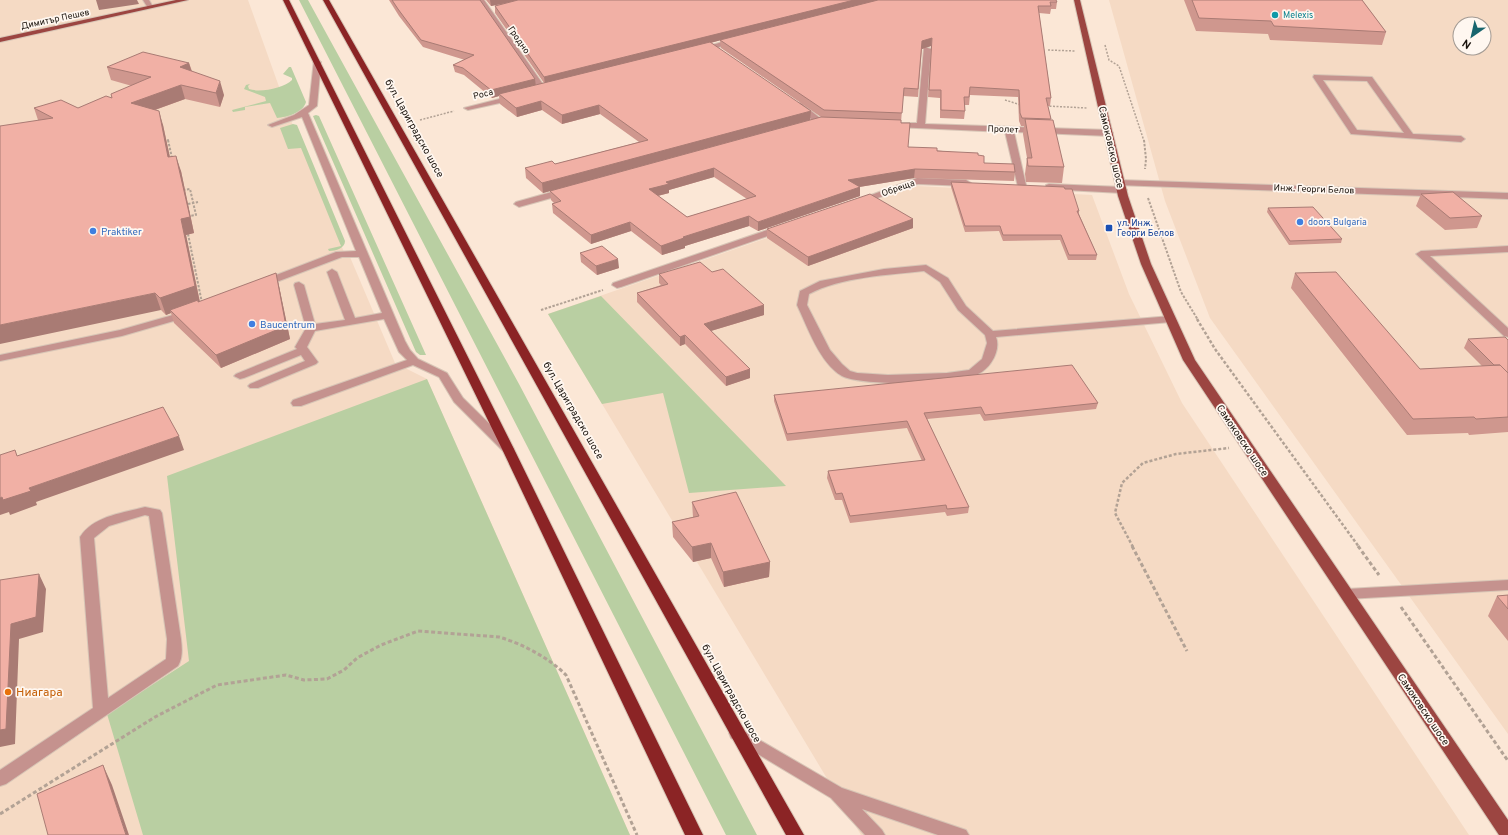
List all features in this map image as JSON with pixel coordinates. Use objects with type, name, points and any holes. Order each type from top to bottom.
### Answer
[{"type":"highway","points":[[286,0],[508,449],[694,835]]},
{"type":"highway","name":"бул. Цариградско шосе","points":[[326,0],[795,835]]},
{"type":"main road","name":"Димитър Пешев","points":[[0,40],[185,0]]},
{"type":"main road","name":"Самоковско шосе","points":[[1077,0],[1121,186],[1146,264],[1189,360],[1508,834]]},
{"type":"street","points":[[146,0],[150,7]]},
{"type":"street","name":"Гродно","points":[[480,0],[492,10],[543,89]]},
{"type":"street","points":[[689,52],[715,49],[742,39]]},
{"type":"street","points":[[921,126],[927,49]]},
{"type":"street","points":[[272,125],[304,113],[313,106],[315,100],[317,62]]},
{"type":"street","points":[[1410,136],[1369,79],[1317,77],[1354,132],[1410,136],[1461,139]]},
{"type":"street","name":"Роса","points":[[468,108],[521,95]]},
{"type":"street","points":[[789,100],[825,122],[806,126]]},
{"type":"street","points":[[304,113],[388,315],[405,352],[414,361],[443,375],[458,400],[508,449]]},
{"type":"street","name":"Пролет","points":[[883,124],[1109,133]]},
{"type":"street","points":[[1009,130],[1020,185]]},
{"type":"street","name":"Обреща","points":[[850,205],[917,182],[973,184]]},
{"type":"street","points":[[1043,186],[1121,186]]},
{"type":"street","name":"Инж. Георги Белов","points":[[1121,186],[1508,196]]},
{"type":"street","points":[[519,204],[572,190]]},
{"type":"street","points":[[617,285],[790,226]]},
{"type":"street","points":[[1508,249],[1421,254],[1508,334]]},
{"type":"street","points":[[251,289],[322,260],[344,253],[363,255]]},
{"type":"street","points":[[990,334],[993,343],[985,363],[973,372],[949,376],[883,380],[847,374],[830,359],[802,305],[804,292],[820,284],[884,272],[926,268],[944,280],[962,308],[990,334],[1171,319]]},
{"type":"street","points":[[332,272],[351,322]]},
{"type":"street","points":[[254,386],[312,362],[301,347],[312,328],[299,285]]},
{"type":"street","points":[[0,358],[122,332],[203,308]]},
{"type":"street","points":[[312,328],[388,315]]},
{"type":"street","points":[[240,376],[303,350]]},
{"type":"street","points":[[297,403],[414,361]]},
{"type":"street","points":[[0,779],[101,711],[173,662],[175,649],[173,631],[155,513],[151,511],[145,511],[102,524],[90,533],[88,537],[101,711]]},
{"type":"street","points":[[1347,594],[1508,585]]},
{"type":"street","points":[[738,733],[836,793],[960,835]]},
{"type":"street","points":[[836,793],[876,835]]},
{"type":"path","points":[[1048,50],[1089,51]]},
{"type":"path","points":[[1109,60],[1119,66],[1142,136],[1146,169],[1140,174]]},
{"type":"path","points":[[1005,100],[1022,105]]},
{"type":"path","points":[[1056,102],[1057,107]]},
{"type":"path","points":[[1043,106],[1104,109]]},
{"type":"path","points":[[420,120],[468,108]]},
{"type":"path","points":[[168,139],[173,161]]},
{"type":"path","points":[[179,191],[190,189],[196,215],[185,217]]},
{"type":"path","points":[[1145,192],[1182,292],[1215,349],[1390,592],[1508,761]]},
{"type":"path","points":[[188,204],[198,202]]},
{"type":"path","points":[[188,234],[203,308]]},
{"type":"path","points":[[541,310],[617,285]]},
{"type":"path","points":[[1187,651],[1115,513],[1122,482],[1142,463],[1176,454],[1247,446]]},
{"type":"path","points":[[0,814],[155,717],[217,685],[286,675],[304,680],[327,679],[344,670],[357,658],[381,645],[418,631],[499,637],[510,640],[554,663],[566,675],[637,835]]},
{"type":"shaded area","points":[[0,0],[248,0],[292,123],[346,257],[350,257],[395,363],[427,379],[630,835],[0,835]]},
{"type":"shaded area","points":[[1109,0],[1508,0],[1508,734],[1210,318],[1165,201]]},
{"type":"shaded area","points":[[917,186],[1092,195],[1129,294],[1182,403],[1469,835],[861,835],[548,314]]},
{"type":"green space","points":[[299,0],[308,0],[519,384],[757,835],[726,835]]},
{"type":"green space","points":[[289,67],[291,67],[306,102],[302,109],[285,117],[277,118],[270,103],[245,107],[245,110],[233,112],[232,110],[266,101],[265,97],[244,89],[246,85],[250,84],[248,86],[249,89],[265,90],[288,83],[292,80],[292,78],[283,74]]},
{"type":"green space","points":[[313,116],[319,116],[426,355],[420,355],[416,352]]},
{"type":"green space","points":[[293,124],[297,125],[345,241],[343,246],[337,250],[329,251],[328,249],[341,246],[301,148],[288,149],[280,128]]},
{"type":"green space","points":[[601,296],[786,486],[689,493],[663,393],[602,404],[548,314]]},
{"type":"green space","points":[[427,379],[630,835],[143,835],[107,714],[189,661],[167,476]]},
{"type":"building","points":[[392,0],[480,0],[535,79],[491,90],[463,68],[453,65],[474,55],[421,40]]},
{"type":"building","points":[[518,0],[854,0],[544,77],[495,6]]},
{"type":"building","points":[[878,0],[1056,0],[1057,2],[1050,2],[1051,6],[1038,6],[1051,98],[1046,98],[1051,119],[1022,118],[1020,113],[1019,90],[970,87],[969,97],[964,97],[965,111],[941,110],[941,90],[929,90],[932,38],[922,41],[918,89],[904,88],[902,113],[824,110],[720,40]]},
{"type":"building","name":"Мelexis","points":[[1192,0],[1362,0],[1386,32],[1274,26],[1271,21],[1199,18]]},
{"type":"building","points":[[710,42],[811,111],[542,183],[525,168],[552,161],[555,164],[648,140],[599,105],[562,115],[541,101],[516,108],[499,94]]},
{"type":"building","name":"Praktiker","points":[[143,52],[189,63],[180,67],[220,81],[216,93],[181,85],[131,103],[159,111],[168,157],[176,156],[190,217],[181,219],[195,286],[160,298],[155,293],[0,325],[0,126],[53,118],[34,108],[61,100],[78,108],[106,96],[112,98],[111,94],[151,77],[107,67]]},
{"type":"building","points":[[821,117],[901,120],[901,123],[910,123],[908,147],[937,148],[937,151],[978,153],[978,155],[984,156],[984,163],[1014,164],[1015,172],[915,169],[848,180],[860,187],[758,222],[749,216],[683,237],[684,238],[661,246],[630,222],[591,235],[552,204],[561,201],[550,191]],"holes":[[[714,168],[756,196],[687,217],[649,189],[669,184],[666,182]]]},
{"type":"building","points":[[1025,119],[1053,120],[1064,167],[1028,166],[1027,158],[1032,158]]},
{"type":"building","points":[[951,182],[1064,187],[1065,189],[1072,189],[1079,211],[1077,211],[1097,255],[1069,255],[1061,235],[1003,235],[1000,226],[965,226]]},
{"type":"building","points":[[1453,192],[1482,216],[1450,218],[1421,194]]},
{"type":"building","points":[[870,194],[913,219],[808,257],[767,229]]},
{"type":"building","points":[[1313,207],[1342,239],[1290,241],[1268,208]]},
{"type":"building","points":[[602,246],[618,259],[596,266],[580,253]]},
{"type":"building","points":[[700,262],[712,272],[723,269],[764,305],[704,324],[750,369],[726,377],[685,335],[680,337],[637,293],[668,284],[659,274]]},
{"type":"building","points":[[1336,272],[1420,369],[1500,365],[1508,373],[1508,417],[1476,419],[1474,417],[1413,419],[1295,273]]},
{"type":"building","points":[[276,273],[286,326],[216,355],[170,310],[198,300],[198,302]]},
{"type":"building","points":[[1505,337],[1508,340],[1508,373],[1500,365],[1494,365],[1468,339]]},
{"type":"building","points":[[1072,365],[1098,403],[985,415],[981,407],[924,413],[969,507],[947,509],[946,505],[850,516],[842,493],[836,494],[828,471],[925,460],[907,421],[787,434],[774,395]]},
{"type":"building","points":[[163,407],[179,436],[29,488],[31,491],[3,500],[2,497],[0,498],[0,455],[15,450],[17,456]]},
{"type":"building","points":[[736,492],[770,562],[723,572],[711,543],[692,547],[672,522],[699,516],[692,502]]},
{"type":"building","points":[[39,574],[36,617],[11,624],[6,729],[0,730],[0,580]]},
{"type":"building","points":[[1508,595],[1508,609],[1497,596]]},
{"type":"building","points":[[103,765],[126,835],[48,835],[37,794]]},
{"type":"place","name":"Мelexis","points":[[1275,15]]},
{"type":"place","name":"doors Bulgaria","points":[[1300,222]]},
{"type":"place","name":"ул. Инж. Георги Белов","points":[[1109,228]]},
{"type":"place","name":"Praktiker","points":[[93,231]]},
{"type":"place","name":"Baucentrum","points":[[252,324]]},
{"type":"place","name":"Ниагара","points":[[8,692]]}]
